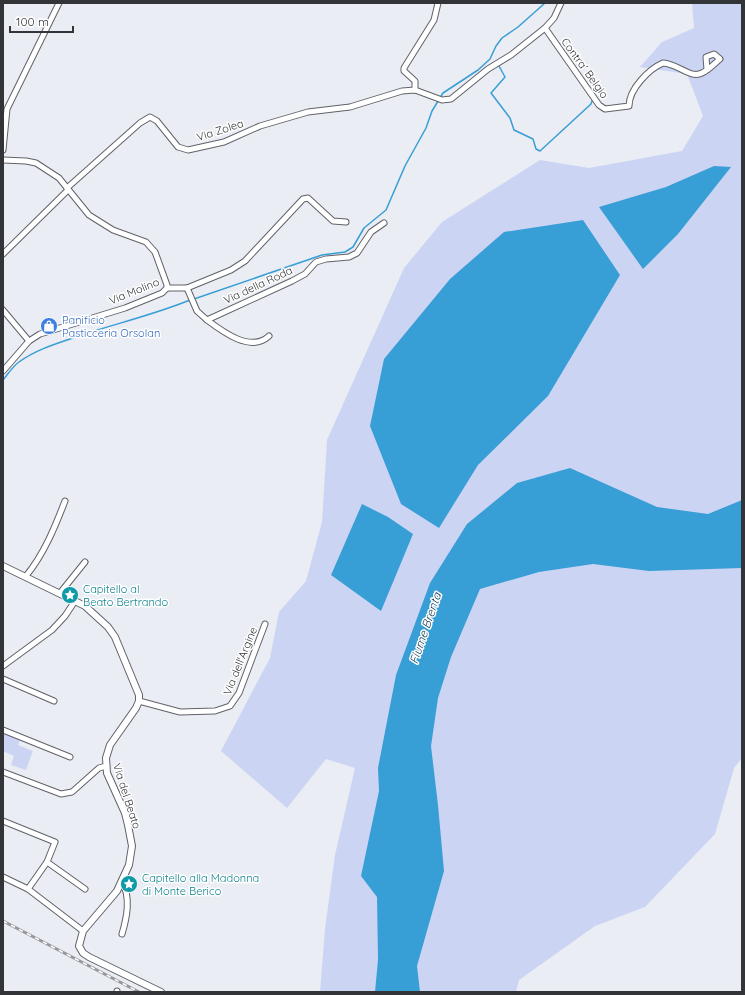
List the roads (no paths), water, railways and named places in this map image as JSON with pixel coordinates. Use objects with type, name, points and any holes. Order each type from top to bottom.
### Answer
[{"type":"street","points":[[3,150],[7,109],[59,3]]},
{"type":"street","points":[[415,90],[415,82],[404,71],[404,68],[434,20],[438,3]]},
{"type":"street","points":[[544,28],[554,18],[561,3]]},
{"type":"street","name":"Via Zolea","points":[[67,189],[140,123],[150,117],[157,121],[178,147],[188,150],[224,142],[260,126],[308,112],[350,107],[402,91],[415,90],[442,100],[451,99],[488,69],[511,55],[544,28]]},
{"type":"street","name":"Contra' Belgio","points":[[544,28],[598,105],[605,110],[629,106],[629,101],[637,86],[649,73],[663,63],[677,65],[692,74],[702,73],[707,70]]},
{"type":"street","name":"Via Molino","points":[[3,160],[36,163],[59,178],[89,215],[101,224],[122,235],[146,242],[154,252],[165,277],[167,288],[162,293],[125,308],[40,334],[30,341],[3,372]]},
{"type":"street","points":[[3,254],[67,189]]},
{"type":"street","points":[[167,288],[187,288],[231,270],[245,261],[303,200],[308,198],[333,221],[346,222]]},
{"type":"street","name":"Via della Roda","points":[[207,320],[292,281],[305,274],[316,262],[326,259],[348,257],[357,253],[371,232],[384,223]]},
{"type":"street","points":[[187,288],[197,311],[207,320],[230,335],[255,343],[263,341],[269,336]]},
{"type":"street","points":[[3,310],[30,341]]},
{"type":"street","points":[[26,576],[35,565],[51,535],[65,501]]},
{"type":"street","points":[[60,593],[85,562]]},
{"type":"street","points":[[3,566],[85,606],[108,627],[115,637],[137,687],[139,701]]},
{"type":"street","points":[[3,666],[52,630],[75,601]]},
{"type":"street","name":"Via dell'Argine","points":[[139,701],[180,712],[215,711],[230,706],[239,693],[265,624]]},
{"type":"street","points":[[3,679],[54,701]]},
{"type":"street","name":"Via del Beato","points":[[83,931],[113,896],[122,881],[128,865],[132,846],[125,813],[106,766],[106,758],[110,745],[136,708],[139,701]]},
{"type":"street","points":[[3,730],[70,756]]},
{"type":"street","points":[[3,772],[61,794],[72,792],[99,768],[106,766]]},
{"type":"street","points":[[3,821],[55,842],[47,862],[28,889]]},
{"type":"street","points":[[47,862],[85,889]]},
{"type":"street","points":[[3,877],[28,889],[83,931],[79,946],[83,953],[122,974],[161,992]]},
{"type":"street","points":[[122,881],[126,889],[128,907],[122,934]]},
{"type":"water","points":[[714,166],[731,167],[678,234],[643,269],[599,207],[666,187]]},
{"type":"water","points":[[583,220],[620,275],[548,396],[478,465],[439,528],[401,504],[370,426],[384,359],[450,279],[504,232]]},
{"type":"water","name":"Fiume Brenta","points":[[570,468],[657,507],[708,514],[742,500],[742,568],[649,571],[593,564],[539,572],[480,589],[451,657],[438,698],[431,746],[444,871],[417,966],[420,992],[375,992],[378,960],[377,897],[361,876],[379,791],[378,768],[396,675],[430,583],[467,524],[517,483]]},
{"type":"water","points":[[362,504],[388,517],[413,534],[381,611],[331,575]]},
{"type":"waterway","points":[[194,299],[322,255],[345,252],[353,247],[364,228],[386,210],[405,166],[426,128],[432,111],[443,93],[478,70],[490,59],[496,46],[502,38],[518,27],[545,3]]},
{"type":"waterway","points":[[499,66],[505,77],[491,93],[510,118],[514,130],[533,139],[536,149],[540,151],[591,104],[592,101]]},
{"type":"waterway","points":[[3,380],[17,364],[43,349],[190,300]]},
{"type":"railway","points":[[3,921],[139,992]]},
{"type":"place","name":"Panificio Pasticceria Orsolan","points":[[49,326]]},
{"type":"place","name":"Capitello al Beato Bertrando","points":[[70,595]]},
{"type":"place","name":"Capitello alla Madonna di Monte Berico","points":[[129,884]]}]
